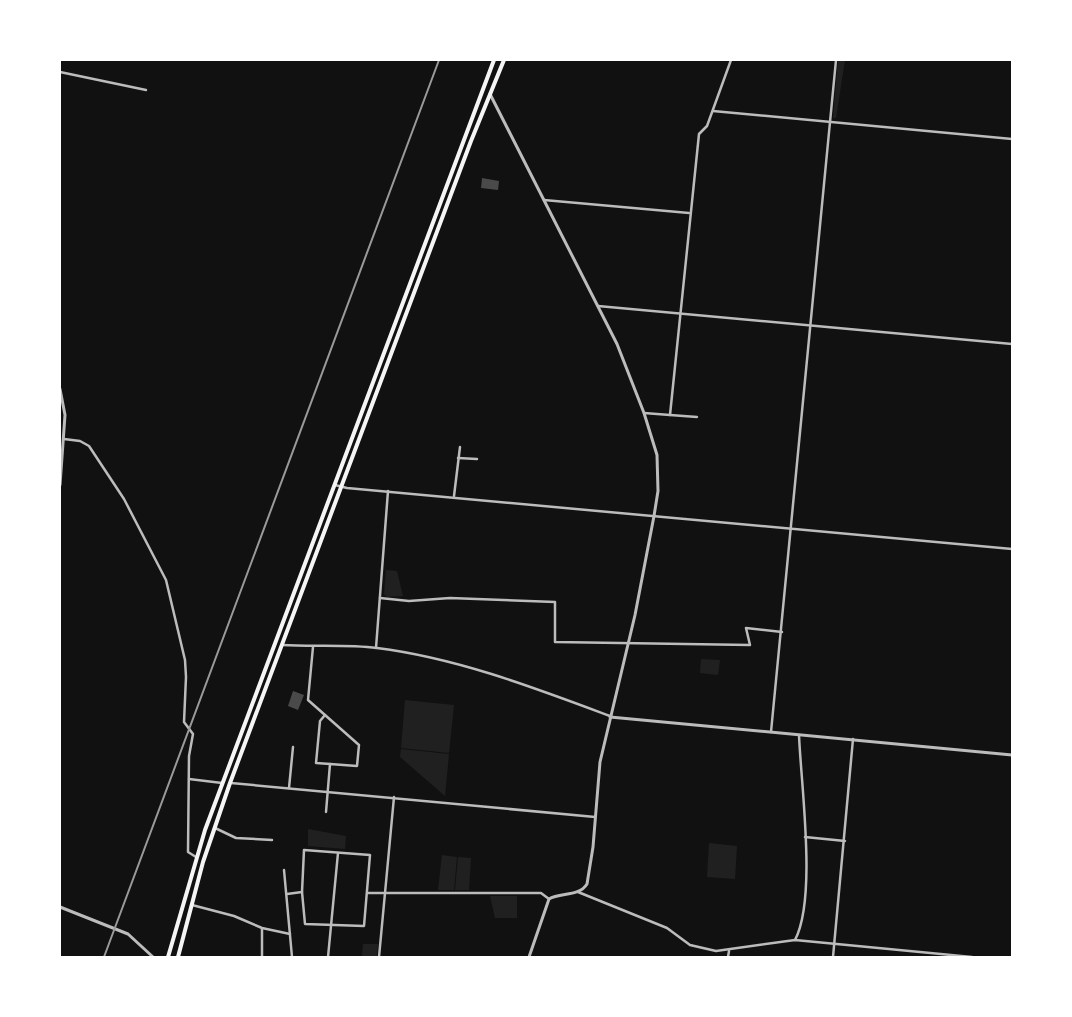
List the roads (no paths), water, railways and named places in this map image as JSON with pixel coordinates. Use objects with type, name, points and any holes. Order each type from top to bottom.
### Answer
[{"type":"highway","points":[[168,957],[196,857],[494,60]]},
{"type":"highway","points":[[178,957],[214,828],[230,783],[504,60]]},
{"type":"street","points":[[670,415],[699,134],[707,126],[731,60]]},
{"type":"street","points":[[771,732],[836,60]]},
{"type":"street","points":[[60,72],[146,90]]},
{"type":"street","points":[[490,94],[617,344],[644,413],[657,455],[658,491],[654,516],[628,644],[600,762],[587,884],[578,892]]},
{"type":"street","points":[[713,111],[1012,140]]},
{"type":"street","points":[[544,200],[690,213]]},
{"type":"street","points":[[598,306],[1012,344]]},
{"type":"street","points":[[60,389],[65,415],[60,485]]},
{"type":"street","points":[[644,413],[697,418]]},
{"type":"street","points":[[64,439],[80,442],[90,448],[124,498],[166,580],[184,660],[186,677],[184,722],[193,734],[189,756],[188,852],[196,857]]},
{"type":"street","points":[[454,496],[460,447]]},
{"type":"street","points":[[458,458],[477,459]]},
{"type":"street","points":[[334,484],[342,487],[454,496],[1012,550]]},
{"type":"street","points":[[376,648],[388,491]]},
{"type":"street","points":[[380,598],[409,601],[450,598],[555,602],[555,642],[750,645],[748,629],[782,632]]},
{"type":"street","points":[[282,645],[376,648],[509,679],[610,716],[1012,755]]},
{"type":"street","points":[[313,647],[308,700],[325,715],[359,745],[357,766],[316,763],[320,722],[325,715]]},
{"type":"street","points":[[795,940],[801,929],[804,914],[805,837],[800,735]]},
{"type":"street","points":[[833,957],[853,739]]},
{"type":"street","points":[[289,788],[293,747]]},
{"type":"street","points":[[326,812],[330,764]]},
{"type":"street","points":[[189,780],[223,783]]},
{"type":"street","points":[[230,783],[595,817]]},
{"type":"street","points":[[379,957],[394,797]]},
{"type":"street","points":[[214,828],[236,838],[272,840]]},
{"type":"street","points":[[805,837],[845,841]]},
{"type":"street","points":[[304,850],[370,855],[364,926],[305,924],[302,892],[304,850]]},
{"type":"street","points":[[328,957],[338,853]]},
{"type":"street","points":[[284,870],[292,957]]},
{"type":"street","points":[[287,894],[302,892]]},
{"type":"street","points":[[368,892],[541,893],[549,899]]},
{"type":"street","points":[[529,957],[549,899],[554,896],[578,892],[667,928],[690,945],[716,951],[729,951],[795,940],[972,957]]},
{"type":"street","points":[[192,905],[234,916],[262,928],[290,934]]},
{"type":"street","points":[[60,907],[128,934],[153,957]]},
{"type":"street","points":[[262,928],[262,957]]},
{"type":"street","points":[[728,957],[729,951]]},
{"type":"railway","points":[[104,957],[439,60]]}]
